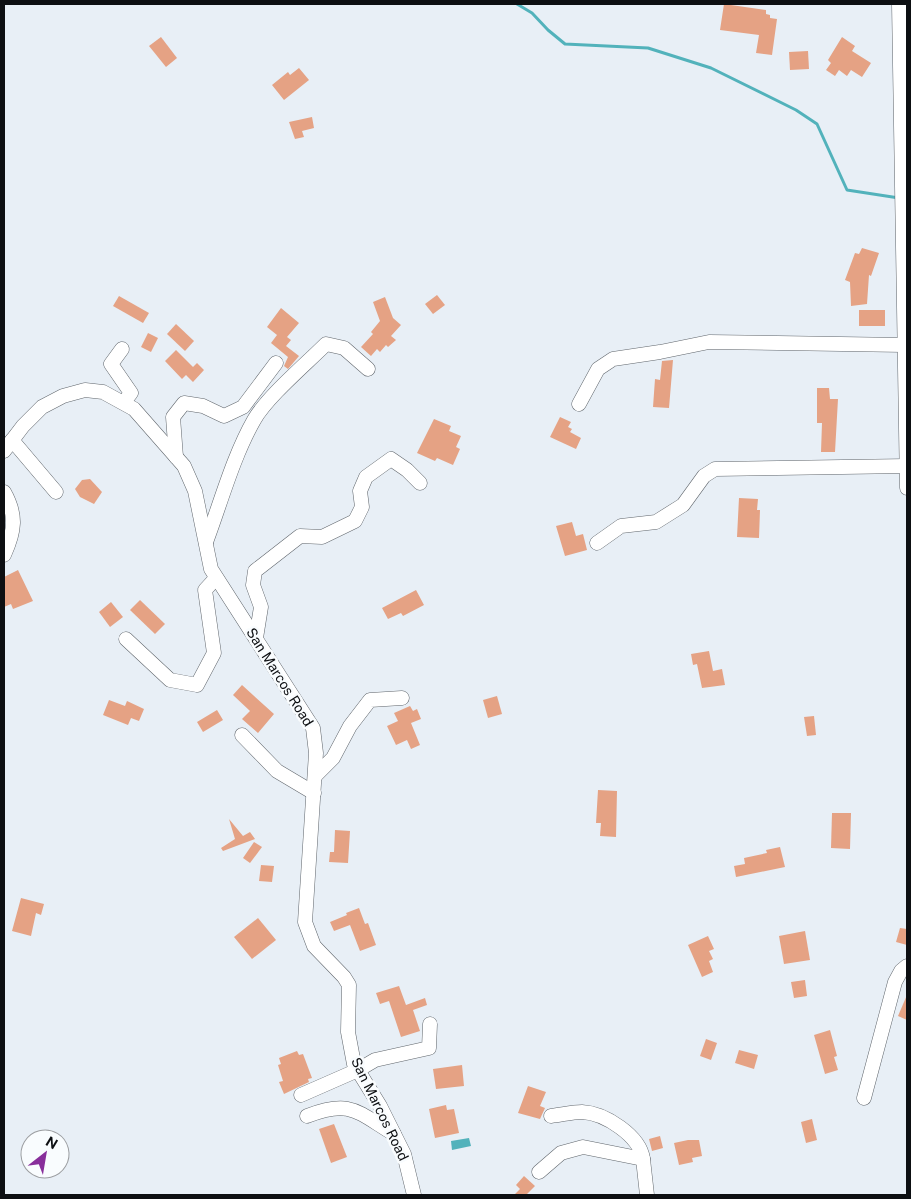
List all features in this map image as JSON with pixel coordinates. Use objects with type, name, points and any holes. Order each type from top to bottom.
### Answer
[{"type":"street","points":[[899,4],[905,268],[904,344],[907,488]]},
{"type":"street","points":[[579,404],[598,369],[613,358],[660,352],[709,342],[904,344]]},
{"type":"street","points":[[206,543],[236,460],[255,419],[285,384],[326,344],[344,348],[368,368]]},
{"type":"street","points":[[122,349],[111,364],[131,393],[124,402]]},
{"type":"street","points":[[176,457],[173,417],[184,403],[203,406],[224,416],[243,407],[276,363]]},
{"type":"street","name":"San Marcos Road","points":[[8,445],[42,407],[63,396],[85,390],[103,392],[124,402],[134,410],[176,457],[192,481],[211,569],[313,728],[316,752],[305,922],[314,946],[344,977],[349,985],[348,1032],[354,1064],[404,1154],[414,1195]]},
{"type":"street","points":[[8,445],[56,492]]},
{"type":"street","points":[[256,638],[261,607],[253,585],[255,571],[300,536],[322,537],[354,521],[362,507],[360,490],[366,477],[390,459],[407,470],[420,483]]},
{"type":"street","points":[[597,543],[621,526],[656,522],[683,505],[704,476],[715,469],[907,466]]},
{"type":"street","points":[[4,492],[13,509],[11,539],[4,555]]},
{"type":"street","points":[[126,638],[170,680],[197,685],[214,653],[205,590],[216,578]]},
{"type":"street","points":[[315,776],[333,758],[350,726],[370,700],[402,698]]},
{"type":"street","points":[[242,735],[277,771],[314,793]]},
{"type":"street","points":[[864,1098],[895,982],[901,970],[907,966]]},
{"type":"street","points":[[301,1095],[358,1070],[375,1060],[429,1048],[430,1024]]},
{"type":"street","points":[[307,1116],[326,1108],[348,1107],[394,1134]]},
{"type":"street","points":[[551,1116],[581,1112],[598,1115],[620,1128],[642,1149],[647,1195]]},
{"type":"street","points":[[539,1172],[561,1154],[584,1146],[643,1159]]},
{"type":"water","points":[[469,1138],[471,1146],[452,1150],[451,1141]]},
{"type":"building","points":[[724,4],[766,10],[766,14],[770,15],[770,18],[777,19],[772,55],[756,53],[759,35],[720,30]]},
{"type":"building","points":[[161,37],[177,58],[166,67],[149,46]]},
{"type":"building","points":[[842,37],[855,46],[852,51],[871,63],[862,77],[851,70],[847,76],[839,70],[835,76],[826,70],[831,63],[828,60]]},
{"type":"building","points":[[808,51],[809,69],[790,70],[789,52]]},
{"type":"building","points":[[299,68],[309,80],[284,100],[272,85],[288,72],[290,75]]},
{"type":"building","points":[[312,117],[314,128],[302,131],[304,137],[295,139],[289,122]]},
{"type":"building","points":[[862,248],[879,253],[871,276],[869,275],[867,304],[851,306],[850,282],[845,280],[855,253],[859,254]]},
{"type":"building","points":[[437,295],[445,305],[433,314],[425,304]]},
{"type":"building","points":[[119,296],[149,313],[143,323],[113,306]]},
{"type":"building","points":[[385,297],[393,318],[401,325],[391,336],[396,340],[388,347],[386,345],[380,352],[377,349],[371,356],[361,347],[373,334],[371,332],[380,321],[373,302]]},
{"type":"building","points":[[281,308],[299,323],[287,337],[291,340],[286,346],[299,356],[288,369],[284,366],[288,357],[271,343],[277,335],[267,327]]},
{"type":"building","points":[[859,310],[885,310],[885,326],[859,326]]},
{"type":"building","points":[[176,324],[194,341],[185,351],[167,334]]},
{"type":"building","points":[[148,333],[158,338],[151,352],[141,347]]},
{"type":"building","points":[[176,350],[193,367],[197,363],[204,370],[193,382],[186,375],[182,379],[165,361]]},
{"type":"building","points":[[673,360],[669,408],[653,407],[655,379],[660,380],[662,361]]},
{"type":"building","points":[[817,388],[829,388],[830,399],[838,399],[835,452],[821,452],[822,423],[817,423]]},
{"type":"building","points":[[560,417],[571,422],[568,427],[572,429],[570,432],[581,438],[576,449],[550,437]]},
{"type":"building","points":[[434,419],[451,426],[449,431],[461,436],[456,447],[460,449],[453,465],[437,458],[435,461],[417,453]]},
{"type":"building","points":[[90,479],[102,492],[94,504],[80,497],[75,489],[82,480]]},
{"type":"building","points":[[739,498],[758,499],[757,510],[760,510],[759,538],[737,537]]},
{"type":"building","points":[[572,522],[576,536],[583,534],[587,550],[565,556],[556,526]]},
{"type":"building","points":[[18,570],[33,601],[13,609],[11,604],[4,607],[4,577]]},
{"type":"building","points":[[416,590],[424,605],[403,616],[401,613],[388,619],[382,608]]},
{"type":"building","points":[[140,600],[165,624],[155,634],[130,610]]},
{"type":"building","points":[[111,602],[123,617],[110,627],[99,612]]},
{"type":"building","points":[[709,651],[713,671],[722,669],[725,685],[702,688],[697,664],[693,665],[691,654]]},
{"type":"building","points":[[242,685],[274,714],[258,733],[242,719],[250,711],[233,695]]},
{"type":"building","points":[[497,696],[502,714],[488,718],[483,700]]},
{"type":"building","points":[[109,700],[125,706],[127,701],[144,709],[139,721],[131,718],[128,725],[103,715]]},
{"type":"building","points":[[410,706],[413,711],[417,709],[421,719],[411,723],[420,745],[411,749],[407,740],[396,745],[387,726],[398,721],[394,713]]},
{"type":"building","points":[[217,710],[223,720],[203,732],[197,722]]},
{"type":"building","points":[[814,716],[816,735],[807,736],[804,717]]},
{"type":"building","points":[[598,790],[617,791],[616,837],[600,836],[601,823],[596,823]]},
{"type":"building","points":[[832,813],[851,813],[850,849],[831,848]]},
{"type":"building","points":[[229,819],[243,836],[250,832],[255,839],[223,851],[221,848],[235,839]]},
{"type":"building","points":[[335,830],[350,831],[348,863],[329,862],[330,852],[334,852]]},
{"type":"building","points":[[254,842],[262,847],[250,863],[243,858]]},
{"type":"building","points":[[780,847],[785,867],[736,877],[734,866],[745,864],[744,858],[767,853],[766,850]]},
{"type":"building","points":[[261,865],[274,866],[272,882],[259,881]]},
{"type":"building","points":[[21,898],[44,904],[41,915],[36,913],[31,936],[12,931]]},
{"type":"building","points":[[359,908],[365,924],[368,923],[376,945],[360,951],[350,925],[334,931],[330,922]]},
{"type":"building","points":[[258,918],[276,940],[252,959],[234,937]]},
{"type":"building","points":[[900,928],[907,929],[907,945],[896,942]]},
{"type":"building","points":[[805,931],[810,960],[784,964],[779,936]]},
{"type":"building","points":[[708,936],[714,949],[709,951],[713,959],[709,961],[713,972],[702,977],[688,945]]},
{"type":"building","points":[[805,980],[807,996],[794,998],[791,982]]},
{"type":"building","points":[[399,986],[406,1005],[425,998],[427,1005],[413,1010],[420,1031],[401,1037],[389,1001],[380,1004],[376,993]]},
{"type":"building","points":[[907,995],[907,1020],[898,1016]]},
{"type":"building","points":[[830,1030],[837,1056],[834,1057],[838,1070],[825,1074],[814,1035]]},
{"type":"building","points":[[706,1039],[717,1043],[711,1060],[700,1056]]},
{"type":"building","points":[[739,1050],[758,1055],[754,1069],[735,1063]]},
{"type":"building","points":[[297,1051],[299,1055],[303,1054],[312,1078],[308,1079],[309,1082],[284,1094],[279,1082],[283,1081],[278,1065],[281,1064],[279,1058]]},
{"type":"building","points":[[462,1065],[464,1086],[436,1089],[433,1069]]},
{"type":"building","points":[[528,1086],[546,1092],[540,1106],[545,1108],[540,1119],[518,1113]]},
{"type":"building","points":[[446,1105],[447,1110],[454,1109],[459,1133],[435,1138],[429,1109]]},
{"type":"building","points":[[812,1119],[817,1140],[806,1143],[801,1122]]},
{"type":"building","points":[[334,1124],[347,1157],[331,1163],[319,1129]]},
{"type":"building","points":[[660,1136],[663,1148],[652,1151],[649,1139]]},
{"type":"building","points":[[699,1140],[702,1156],[692,1158],[693,1162],[679,1165],[674,1143]]},
{"type":"building","points":[[524,1176],[535,1186],[526,1195],[514,1195],[520,1189],[516,1185]]},
{"type":"waterway","points":[[517,4],[532,13],[565,44],[648,48],[711,68],[796,110],[817,124],[847,190],[899,198]]}]
